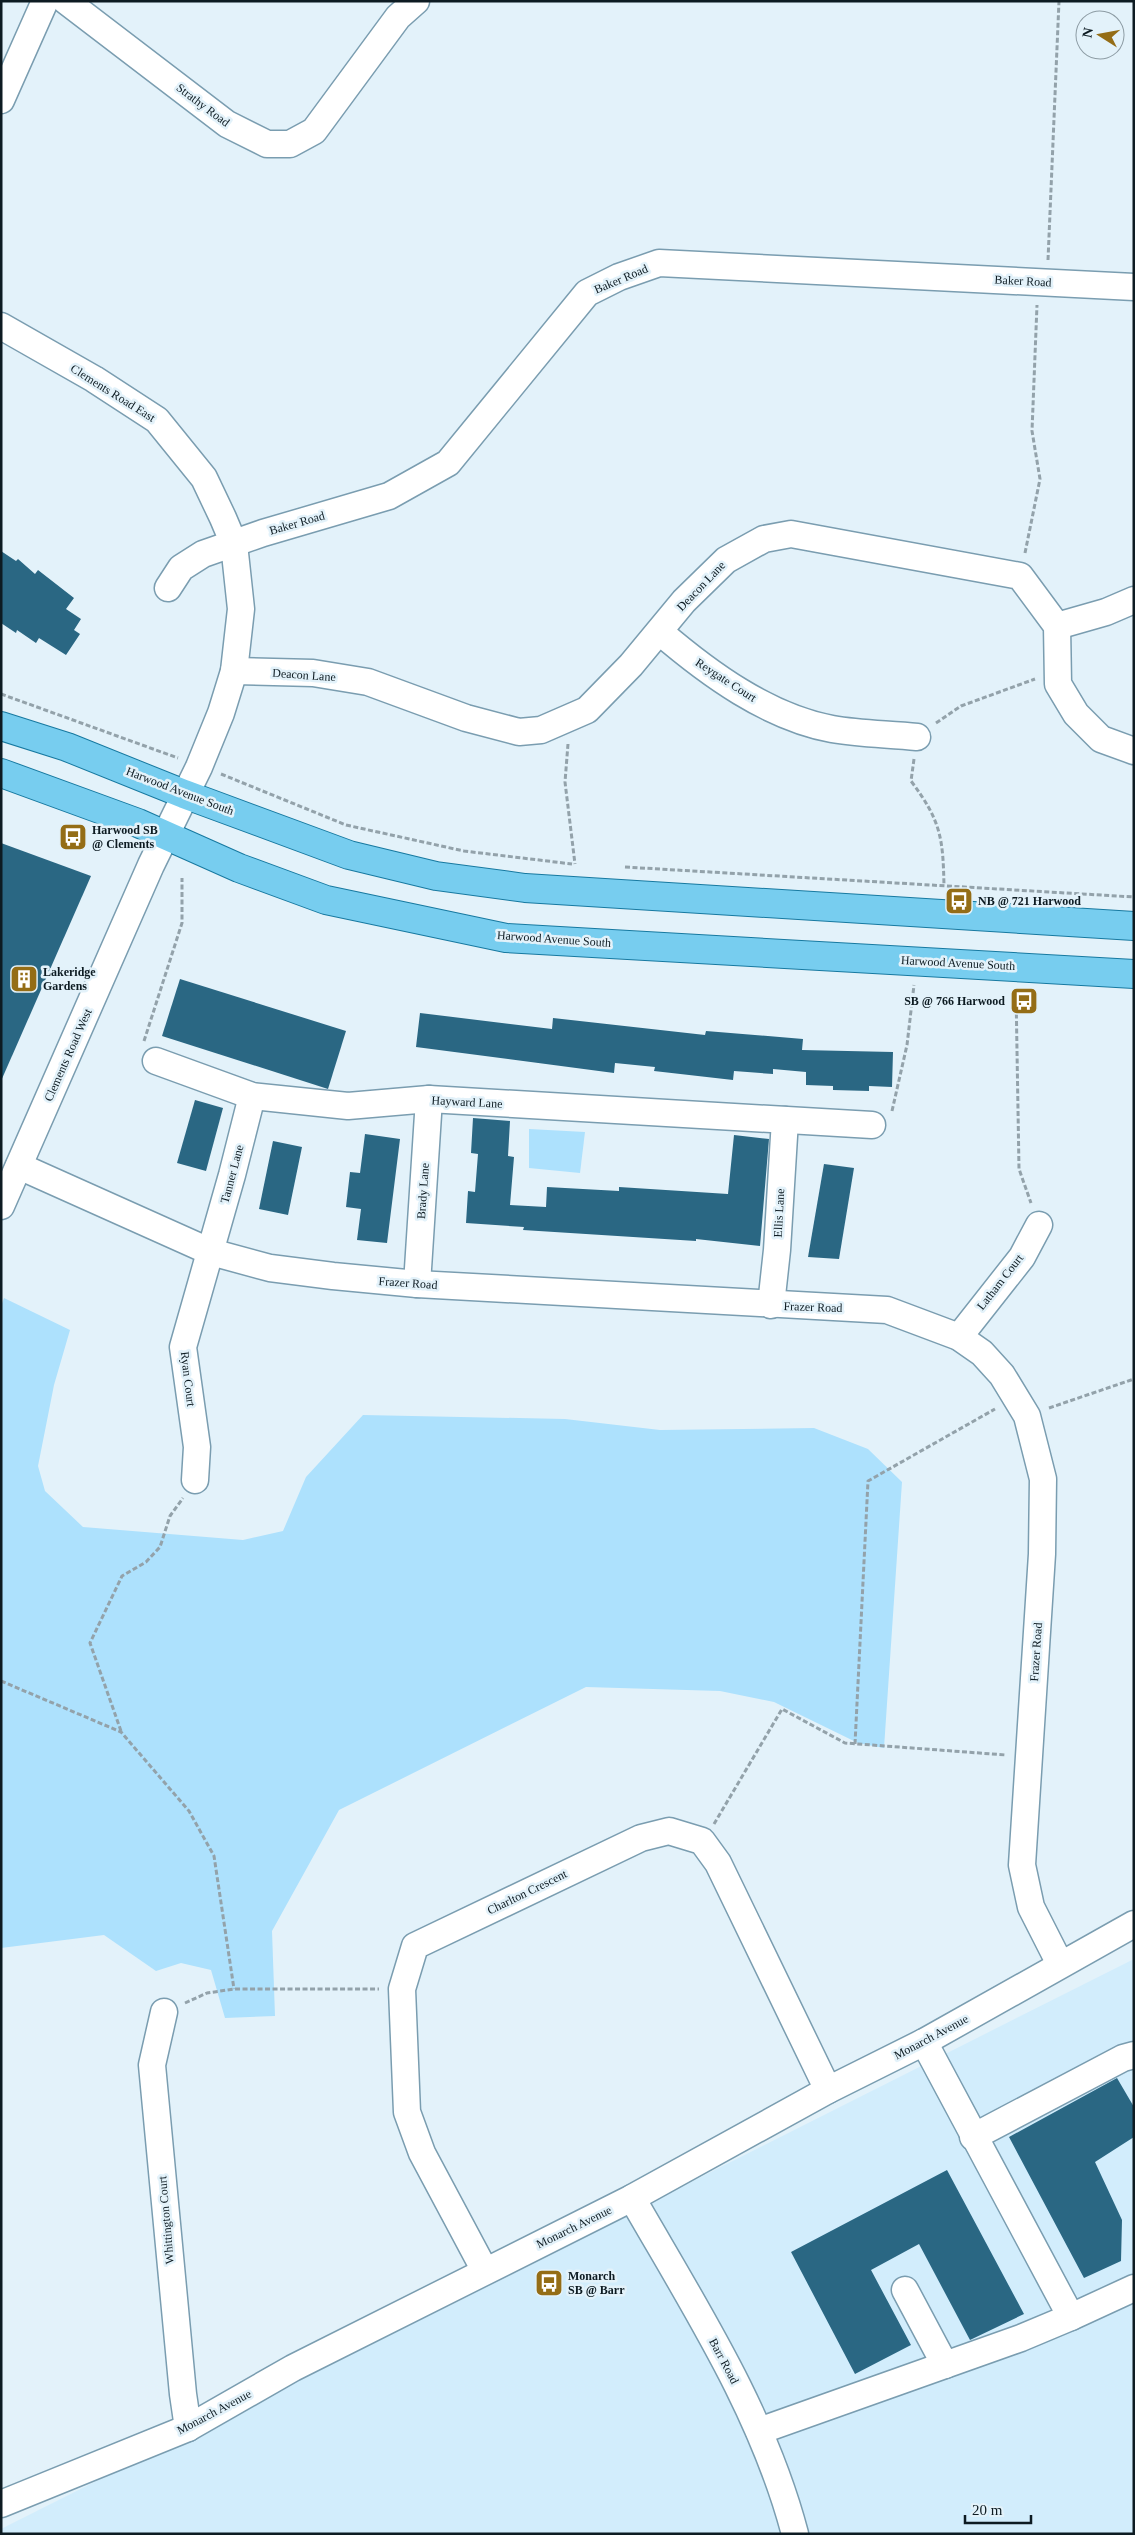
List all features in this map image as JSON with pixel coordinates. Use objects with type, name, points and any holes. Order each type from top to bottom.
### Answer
[{"type":"main road","name":"Harwood Avenue South","points":[[1,726],[67,747],[184,794],[349,855],[436,876],[525,888],[1134,926]]},
{"type":"main road","name":"Harwood Avenue South","points":[[1,773],[166,835],[239,868],[326,900],[506,938],[1022,966],[1134,974]]},
{"type":"street","points":[[1,100],[45,1]]},
{"type":"street","name":"Strathy Road","points":[[66,1],[227,124],[267,144],[290,144],[314,131],[398,17],[416,1]]},
{"type":"street","name":"Baker Road","points":[[168,588],[181,568],[203,554],[263,533],[389,496],[448,463],[587,293],[619,277],[659,263],[1134,287]]},
{"type":"street","name":"Clements Road East","points":[[1,326],[94,379],[158,420],[204,478],[234,544],[241,609],[234,671],[221,714],[199,767],[184,794]]},
{"type":"street","name":"Deacon Lane","points":[[234,671],[313,673],[368,682],[466,718],[518,732],[540,730],[565,721],[587,710],[660,632],[684,601],[726,560],[764,539],[791,534],[1020,576],[1057,626]]},
{"type":"street","points":[[1134,600],[1106,612],[1057,626],[1058,684],[1076,714],[1101,739],[1134,751]]},
{"type":"street","name":"Reygate Court","points":[[660,632],[681,650],[743,694],[786,715],[832,729],[916,737]]},
{"type":"street","name":"Clements Road West","points":[[1,1206],[184,794]]},
{"type":"street","name":"Hayward Lane","points":[[150,1053],[252,1096],[348,1106],[429,1099],[872,1125]]},
{"type":"street","name":"Tanner Lane","points":[[211,1252],[252,1096]]},
{"type":"street","name":"Brady Lane","points":[[417,1284],[429,1099]]},
{"type":"street","name":"Ellis Lane","points":[[771,1306],[777,1250],[785,1120]]},
{"type":"street","name":"Frazer Road","points":[[19,1166],[211,1252],[270,1268],[417,1284],[771,1306],[887,1310],[959,1337],[982,1353],[1002,1375],[1021,1407],[1043,1479],[1042,1554],[1022,1865],[1031,1907],[1060,1964]]},
{"type":"street","name":"Latham Court","points":[[959,1337],[1022,1257],[1038,1225]]},
{"type":"street","name":"Ryan Court","points":[[195,1480],[197,1447],[183,1347],[211,1252]]},
{"type":"street","name":"Charlton Crescent","points":[[485,2270],[422,2152],[408,2112],[402,1989],[415,1946],[642,1838],[669,1831],[702,1841]]},
{"type":"street","points":[[702,1841],[718,1863],[828,2090]]},
{"type":"street","name":"Monarch Avenue","points":[[1,2504],[188,2428],[293,2368],[485,2270],[632,2198],[828,2090],[924,2042],[1134,1924]]},
{"type":"street","name":"Whittington Court","points":[[164,2012],[152,2065],[182,2394],[188,2428]]},
{"type":"street","points":[[924,2042],[973,2137],[1071,2317]]},
{"type":"street","points":[[973,2137],[1123,2058],[1134,2055]]},
{"type":"street","name":"Barr Road","points":[[632,2198],[730,2368],[768,2451],[796,2534]]},
{"type":"street","points":[[759,2431],[1021,2338],[1134,2288]]},
{"type":"street","points":[[905,2290],[945,2365]]},
{"type":"path","points":[[942,914],[944,885],[942,840],[930,807],[911,782],[916,737],[960,706],[1057,671]]},
{"type":"path","points":[[1,694],[168,753]]},
{"type":"path","points":[[565,721],[568,749],[565,782],[566,805],[575,864]]},
{"type":"path","points":[[222,774],[346,825],[464,851],[584,865]]},
{"type":"path","points":[[623,867],[1134,897]]},
{"type":"path","points":[[150,1053],[144,1038],[182,923],[182,878]]},
{"type":"path","points":[[872,1125],[892,1114],[907,1045],[912,992],[920,961]]},
{"type":"path","points":[[1022,966],[1015,997],[1019,1170],[1038,1225]]},
{"type":"path","points":[[855,1744],[868,1481],[1021,1407],[1134,1379]]},
{"type":"path","points":[[195,1480],[170,1516],[160,1547],[146,1562],[122,1576],[90,1643],[121,1732],[189,1811],[214,1856],[234,1989]]},
{"type":"path","points":[[1,1681],[121,1732]]},
{"type":"path","points":[[702,1841],[719,1816],[782,1708],[845,1743],[1029,1757]]},
{"type":"path","points":[[164,2012],[207,1993],[234,1989],[402,1989]]},
{"type":"shaded area","points":[[529,1129],[585,1132],[580,1173],[529,1168]]},
{"type":"shaded area","points":[[4,1298],[70,1330],[54,1385],[38,1466],[45,1491],[83,1527],[243,1540],[283,1531],[306,1477],[363,1415],[565,1419],[660,1430],[814,1428],[868,1449],[902,1482],[884,1748],[858,1743],[774,1702],[720,1691],[586,1687],[339,1810],[272,1931],[275,2016],[225,2018],[211,1970],[181,1963],[156,1971],[104,1935],[1,1948],[1,1306]]},
{"type":"shaded area","points":[[1134,1959],[1134,2534],[1,2534],[1,2529]]},
{"type":"building","points":[[1,551],[16,561],[18,559],[35,574],[38,570],[74,598],[66,609],[81,619],[74,630],[80,634],[66,655],[39,638],[36,643],[17,630],[16,633],[1,623]]},
{"type":"building","name":"Lakeridge Gardens","points":[[1,843],[91,876],[1,1081]]},
{"type":"building","points":[[180,979],[346,1031],[328,1089],[162,1036]]},
{"type":"building","points":[[420,1013],[552,1029],[553,1018],[705,1035],[706,1031],[803,1039],[802,1050],[893,1052],[892,1087],[869,1086],[869,1091],[833,1090],[833,1086],[806,1085],[806,1072],[773,1069],[773,1074],[734,1071],[733,1080],[654,1071],[655,1067],[615,1063],[614,1073],[416,1047]]},
{"type":"building","points":[[195,1100],[223,1108],[206,1171],[177,1163]]},
{"type":"building","points":[[473,1118],[510,1121],[508,1156],[514,1157],[510,1205],[546,1207],[547,1187],[619,1191],[619,1187],[728,1194],[734,1135],[769,1139],[760,1246],[696,1239],[696,1241],[523,1230],[524,1227],[466,1223],[468,1191],[475,1192],[478,1154],[471,1153]]},
{"type":"building","points":[[365,1134],[400,1139],[387,1243],[357,1240],[361,1209],[346,1207],[350,1172],[360,1173]]},
{"type":"building","points":[[273,1141],[302,1147],[288,1215],[259,1209]]},
{"type":"building","points":[[824,1164],[854,1168],[839,1259],[808,1257]]},
{"type":"building","points":[[1117,2078],[1134,2107],[1134,2137],[1095,2162],[1122,2220],[1121,2261],[1084,2278],[1009,2137]]},
{"type":"building","points":[[947,2170],[1024,2314],[970,2340],[919,2244],[871,2270],[911,2345],[855,2374],[791,2252]]},
{"type":"place","name":"Harwood SB @ Clements","points":[[73,837]]},
{"type":"place","name":"NB @ 721 Harwood","points":[[959,901]]},
{"type":"place","name":"Lakeridge Gardens","points":[[24,979]]},
{"type":"place","name":"SB @ 766 Harwood","points":[[1024,1001]]},
{"type":"place","name":"Monarch SB @ Barr","points":[[549,2283]]}]
